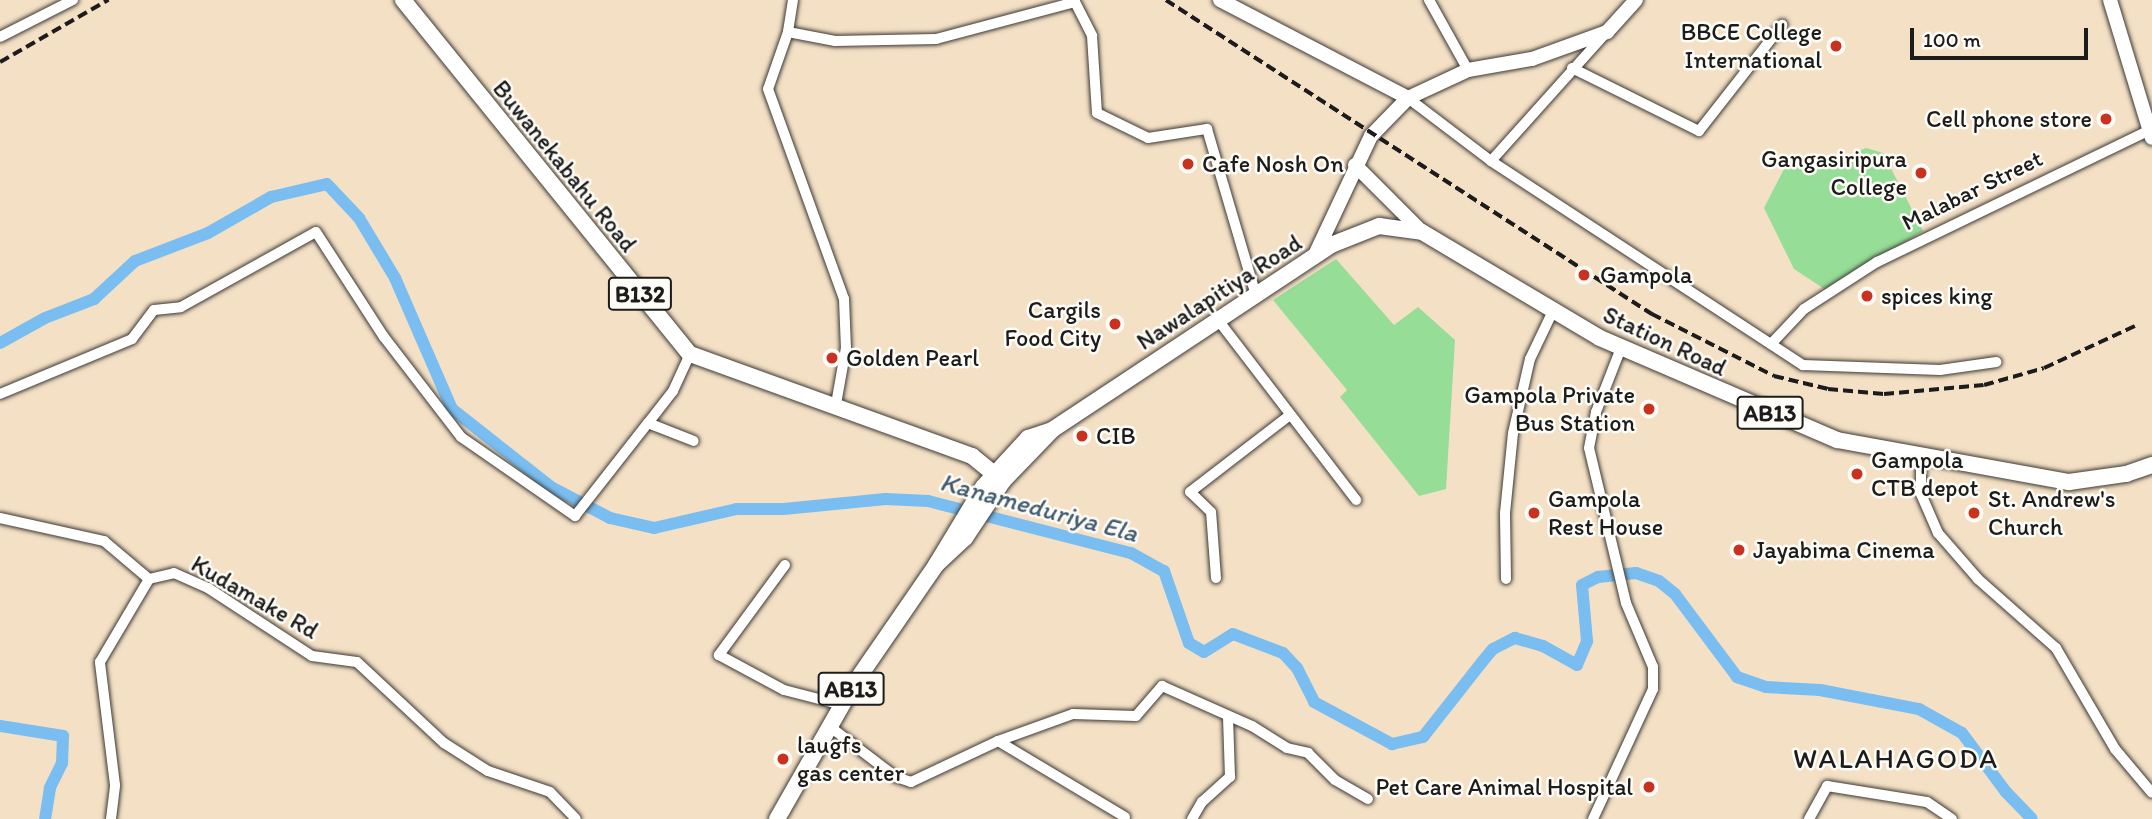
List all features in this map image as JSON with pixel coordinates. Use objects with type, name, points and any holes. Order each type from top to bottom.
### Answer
[{"type":"main road","name":"Buwanekabahu Road","points":[[403,0],[690,354]]},
{"type":"main road","points":[[1220,0],[1408,98]]},
{"type":"main road","points":[[1314,257],[1355,165],[1385,116],[1408,98],[1468,70],[1532,59],[1607,32],[1636,0]]},
{"type":"main road","points":[[2110,0],[2151,133]]},
{"type":"main road","points":[[1355,165],[1422,232]]},
{"type":"main road","name":"Nawalapitiya Road","points":[[842,705],[936,565],[1028,438],[1052,430],[1314,257],[1367,228],[1400,226],[1422,232]]},
{"type":"main road","name":"Station Road","points":[[1422,232],[1553,311],[1621,348],[1837,440],[1922,459],[2069,482],[2126,474],[2152,465]]},
{"type":"main road","points":[[690,354],[836,404],[972,456],[988,456],[998,478]]},
{"type":"main road","name":"AB13","points":[[777,819],[842,705]]},
{"type":"street","points":[[0,37],[73,0]]},
{"type":"street","points":[[793,0],[788,32],[768,89],[844,299],[846,348],[836,404]]},
{"type":"street","points":[[1429,0],[1468,70]]},
{"type":"street","points":[[788,32],[835,41],[936,39],[1075,2],[1092,36],[1097,113],[1148,138],[1207,129],[1256,295]]},
{"type":"street","points":[[1572,68],[1699,131],[1782,25]]},
{"type":"street","points":[[1491,161],[1607,32]]},
{"type":"street","points":[[1408,98],[1491,161],[1803,365],[1826,369],[1940,370],[1996,362]]},
{"type":"street","name":"Malabar Street","points":[[1771,344],[1817,301],[1914,242],[2151,133]]},
{"type":"street","points":[[0,394],[132,339],[154,310],[181,307],[316,232],[369,315],[461,437],[575,516],[673,391],[690,354]]},
{"type":"street","points":[[1506,579],[1505,513],[1513,433],[1530,359],[1553,311]]},
{"type":"street","points":[[1219,320],[1356,500]]},
{"type":"street","points":[[1593,819],[1653,689],[1653,667],[1624,597],[1589,448],[1596,412],[1621,348]]},
{"type":"street","points":[[1216,578],[1211,512],[1190,492],[1290,415]]},
{"type":"street","points":[[648,423],[695,441]]},
{"type":"street","points":[[1922,459],[1921,494],[1938,533],[1978,579],[2056,648],[2115,749],[2152,793]]},
{"type":"street","points":[[0,518],[104,541],[149,579],[100,662],[115,785],[111,819]]},
{"type":"street","points":[[785,565],[719,655],[784,690],[842,705]]},
{"type":"street","name":"Kudamake Rd","points":[[149,579],[174,573],[208,588],[312,656],[357,662],[444,743],[488,771],[550,792],[576,819]]},
{"type":"street","points":[[829,726],[896,777],[911,782],[999,741],[1073,714],[1136,716],[1162,686],[1228,718],[1252,726],[1287,748],[1308,753],[1335,780],[1368,799]]},
{"type":"street","points":[[1192,819],[1202,802],[1230,777],[1228,718]]},
{"type":"street","points":[[999,741],[1125,818]]},
{"type":"street","points":[[1809,819],[1827,786],[1927,802],[1952,819]]},
{"type":"green space","points":[[1866,148],[1883,153],[1923,231],[1826,290],[1794,269],[1764,208],[1784,169],[1806,156],[1814,169]]},
{"type":"green space","points":[[1336,259],[1394,325],[1418,307],[1455,340],[1446,489],[1419,496],[1340,397],[1347,390],[1273,300]]},
{"type":"waterway","name":"Kanameduriya Ela","points":[[0,343],[45,318],[94,299],[135,261],[208,233],[271,197],[327,184],[359,218],[395,278],[452,409],[551,487],[610,518],[654,528],[737,509],[784,509],[886,499],[928,501],[1131,553],[1164,571],[1189,643],[1204,652],[1233,634],[1283,653],[1297,668],[1314,702],[1392,744],[1423,737],[1493,649],[1515,638],[1543,646],[1577,665],[1587,641],[1582,585],[1598,577],[1636,573],[1659,581],[1675,594],[1737,677],[1766,687],[1820,690],[1919,709],[1962,733],[2006,792],[2032,819]]},
{"type":"waterway","name":"Kanameduriya Ela","points":[[0,726],[63,736],[62,763],[50,788],[45,819]]},
{"type":"railway","points":[[0,62],[108,0]]},
{"type":"railway","points":[[1166,0],[1652,314],[1774,376],[1828,389],[1884,394],[1984,385],[2044,368],[2135,326]]},
{"type":"place","name":"BBCE College International","points":[[1836,46]]},
{"type":"place","name":"Cell phone store","points":[[2106,119]]},
{"type":"place","name":"Cafe Nosh On","points":[[1188,164]]},
{"type":"place","name":"Gangasiripura College","points":[[1921,173]]},
{"type":"place","name":"Gampola","points":[[1584,275]]},
{"type":"place","name":"spices king","points":[[1867,296]]},
{"type":"place","name":"Cargils Food City","points":[[1115,324]]},
{"type":"place","name":"Golden Pearl","points":[[832,358]]},
{"type":"place","name":"Gampola Private Bus Station","points":[[1649,409]]},
{"type":"place","name":"CIB","points":[[1082,436]]},
{"type":"place","name":"Gampola CTB depot","points":[[1857,474]]},
{"type":"place","name":"Gampola Rest House","points":[[1534,513]]},
{"type":"place","name":"St. Andrew's Church","points":[[1974,513]]},
{"type":"place","name":"Jayabima Cinema","points":[[1739,550]]},
{"type":"place","name":"laugfs gas center","points":[[783,759]]},
{"type":"place","name":"Pet Care Animal Hospital","points":[[1649,787]]},
{"type":"district","name":"WALAHAGODA","points":[[1896,758]]}]
